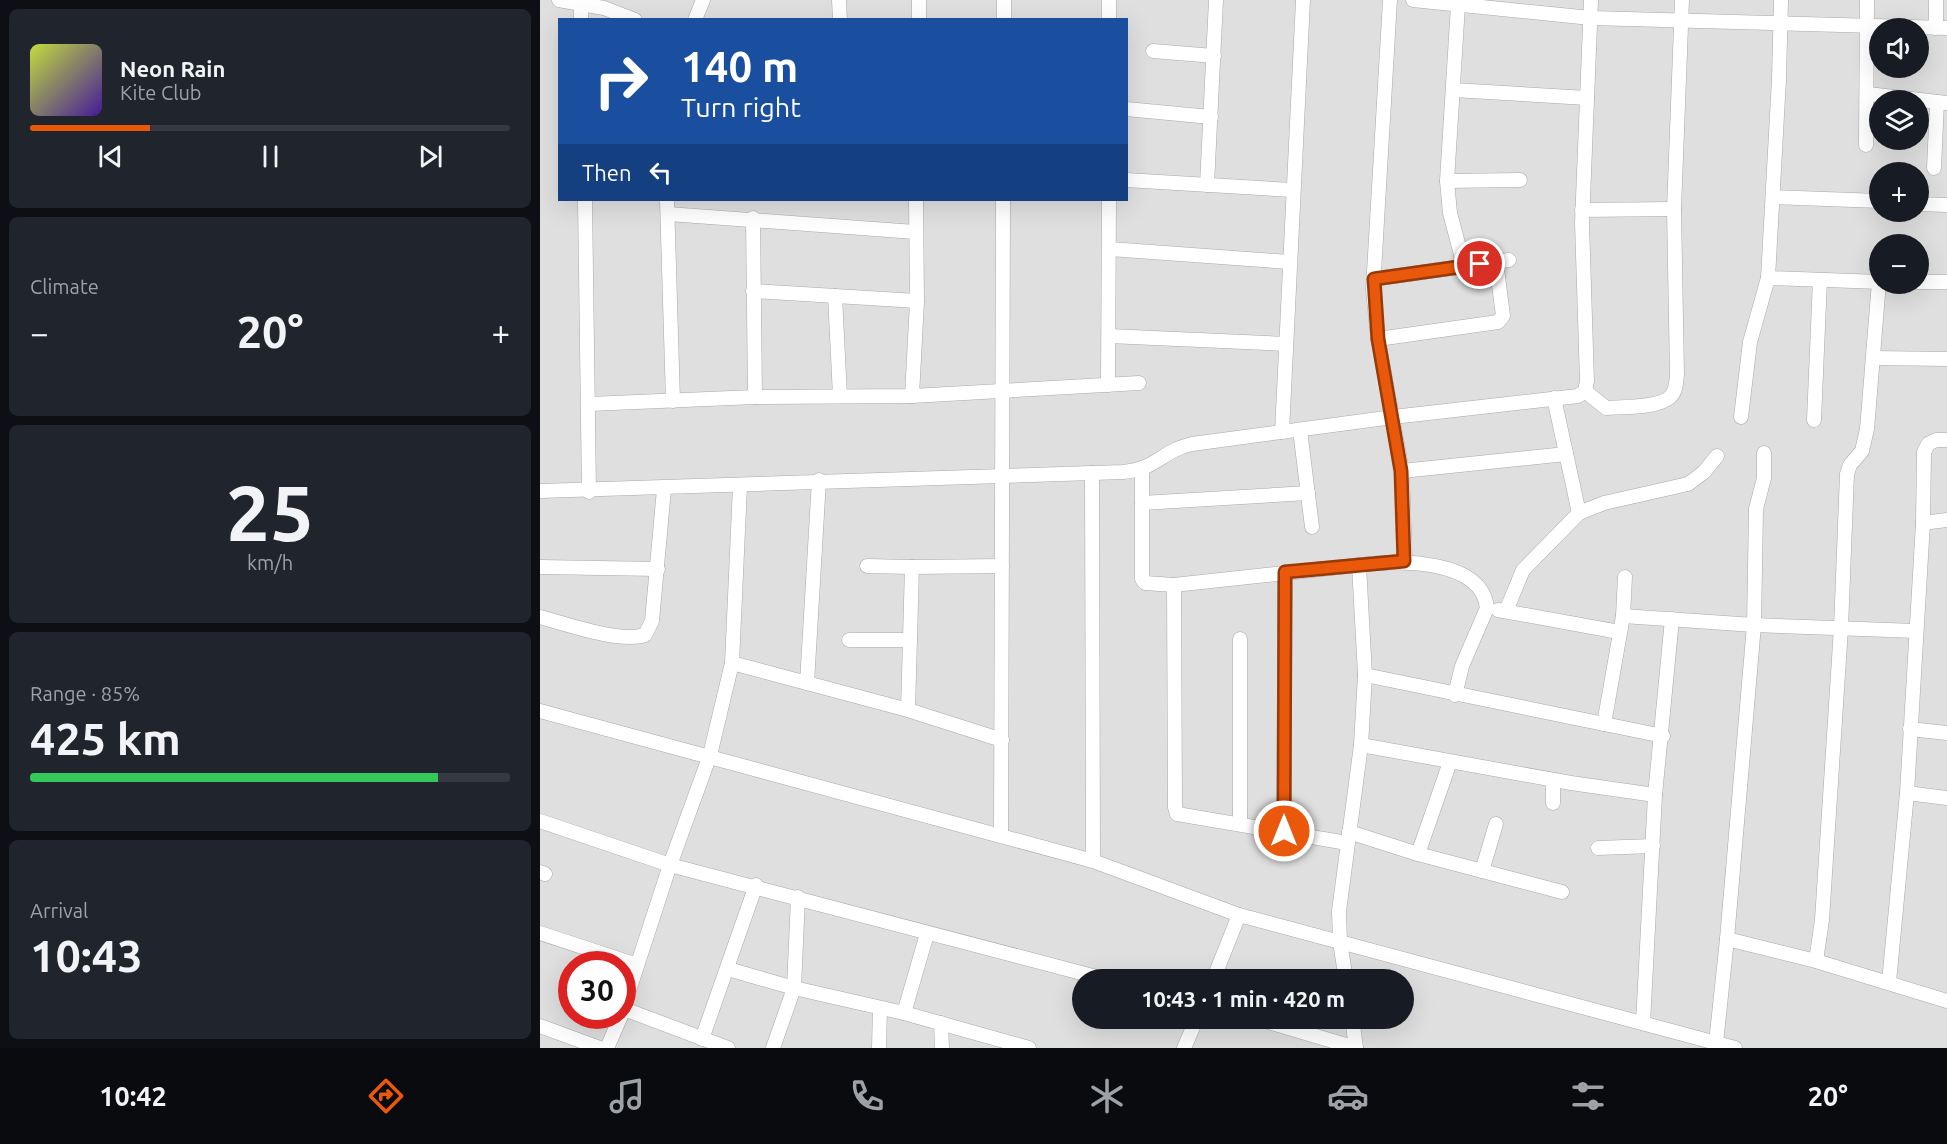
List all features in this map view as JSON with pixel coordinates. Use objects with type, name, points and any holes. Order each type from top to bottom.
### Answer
[{"type":"street","points":[[559,0],[623,13],[632,18]]},
{"type":"street","points":[[695,18],[703,0]]},
{"type":"street","points":[[839,0],[840,18]]},
{"type":"street","points":[[918,18],[919,0]]},
{"type":"street","points":[[1004,18],[1005,0]]},
{"type":"street","points":[[1109,0],[1109,18]]},
{"type":"street","points":[[1207,185],[1216,0]]},
{"type":"street","points":[[1282,432],[1303,0]]},
{"type":"street","points":[[1390,0],[1374,279],[1378,339],[1401,471],[1404,561]]},
{"type":"street","points":[[1413,0],[1458,5],[1500,4],[1591,18],[1941,28],[1936,0]]},
{"type":"street","points":[[1591,0],[1582,210],[1585,391],[1605,408],[1659,404],[1673,394],[1677,375],[1674,209],[1682,0]]},
{"type":"street","points":[[1741,417],[1750,342],[1768,278],[1774,197],[1781,0]]},
{"type":"street","points":[[1866,145],[1867,0]]},
{"type":"street","points":[[580,4],[581,18]]},
{"type":"street","points":[[1458,5],[1447,181],[1450,213],[1464,266]]},
{"type":"street","points":[[1153,51],[1214,56]]},
{"type":"street","points":[[1454,90],[1587,98]]},
{"type":"street","points":[[1868,94],[1942,103],[1934,168]]},
{"type":"street","points":[[1128,109],[1211,117]]},
{"type":"street","points":[[1128,180],[1292,190]]},
{"type":"street","points":[[1447,181],[1520,180]]},
{"type":"street","points":[[1774,197],[1869,201]]},
{"type":"street","points":[[585,201],[589,492]]},
{"type":"street","points":[[668,201],[673,400]]},
{"type":"street","points":[[912,396],[917,301],[916,201]]},
{"type":"street","points":[[1001,834],[1003,201]]},
{"type":"street","points":[[1108,385],[1109,201]]},
{"type":"street","points":[[1929,205],[1947,206]]},
{"type":"street","points":[[1582,210],[1674,209]]},
{"type":"street","points":[[668,214],[753,218],[915,232]]},
{"type":"street","points":[[753,218],[755,398]]},
{"type":"street","points":[[1110,249],[1289,262]]},
{"type":"street","points":[[1374,279],[1502,261],[1503,316],[1498,322],[1378,339]]},
{"type":"street","points":[[1768,278],[1869,282]]},
{"type":"street","points":[[1814,420],[1820,280]]},
{"type":"street","points":[[1929,282],[1947,282]]},
{"type":"street","points":[[753,291],[917,301]]},
{"type":"street","points":[[1816,961],[1822,920],[1847,474],[1850,465],[1862,451],[1865,441],[1878,294]]},
{"type":"street","points":[[835,296],[840,396]]},
{"type":"street","points":[[1109,336],[1286,344]]},
{"type":"street","points":[[1873,358],[1947,359]]},
{"type":"street","points":[[589,404],[673,400],[912,396],[1139,383]]},
{"type":"street","points":[[540,491],[589,492],[740,486],[819,480],[1001,477],[1142,470],[1180,447],[1393,417],[1578,396],[1585,391]]},
{"type":"street","points":[[1554,398],[1579,513]]},
{"type":"street","points":[[1300,430],[1312,527]]},
{"type":"street","points":[[1889,982],[1907,793],[1923,523],[1924,452],[1928,444],[1936,440],[1947,440]]},
{"type":"street","points":[[1716,1043],[1754,625],[1755,509],[1764,478],[1764,453]]},
{"type":"street","points":[[1401,471],[1566,454]]},
{"type":"street","points":[[1506,611],[1523,570],[1579,513],[1604,503],[1688,484],[1704,472],[1717,456]]},
{"type":"street","points":[[1142,470],[1142,579],[1151,585],[1174,585],[1404,561],[1435,566],[1462,576],[1480,589],[1486,598],[1487,608],[1462,666],[1455,695]]},
{"type":"street","points":[[1092,473],[1093,861]]},
{"type":"street","points":[[807,683],[819,480]]},
{"type":"street","points":[[636,968],[710,755],[732,663],[740,486]]},
{"type":"street","points":[[540,617],[605,633],[637,637],[645,635],[652,621],[664,489]]},
{"type":"street","points":[[1142,503],[1308,493]]},
{"type":"street","points":[[1923,523],[1947,520]]},
{"type":"street","points":[[1344,969],[1340,942],[1341,886],[1361,745],[1365,675],[1359,565]]},
{"type":"street","points":[[867,567],[1002,566]]},
{"type":"street","points":[[540,567],[658,569]]},
{"type":"street","points":[[908,710],[912,567]]},
{"type":"street","points":[[1284,831],[1285,572]]},
{"type":"street","points":[[1604,724],[1623,616],[1625,578]]},
{"type":"street","points":[[1174,585],[1174,807],[1177,814],[1184,817],[1348,838],[1562,892]]},
{"type":"street","points":[[1487,608],[1619,632]]},
{"type":"street","points":[[1623,616],[1754,625],[1916,631]]},
{"type":"street","points":[[1643,1023],[1655,795],[1663,736],[1672,619]]},
{"type":"street","points":[[1240,639],[1240,824]]},
{"type":"street","points":[[849,640],[910,640]]},
{"type":"street","points":[[732,663],[908,710],[1002,740]]},
{"type":"street","points":[[1365,675],[1663,736]]},
{"type":"street","points":[[540,711],[1001,834],[1093,861],[1239,915],[1735,1048]]},
{"type":"street","points":[[1910,729],[1947,733]]},
{"type":"street","points":[[1361,745],[1553,780],[1655,795]]},
{"type":"street","points":[[1418,854],[1450,762]]},
{"type":"street","points":[[1553,780],[1553,803]]},
{"type":"street","points":[[1907,793],[1947,798]]},
{"type":"street","points":[[540,821],[670,865],[756,885],[927,934],[1072,971]]},
{"type":"street","points":[[1482,872],[1496,824]]},
{"type":"street","points":[[1598,848],[1653,846]]},
{"type":"street","points":[[702,1039],[756,885]]},
{"type":"street","points":[[773,1048],[794,988],[798,897]]},
{"type":"street","points":[[1217,969],[1239,915]]},
{"type":"street","points":[[540,933],[637,965]]},
{"type":"street","points":[[904,1012],[927,934]]},
{"type":"street","points":[[1727,939],[1816,961],[1947,1001]]},
{"type":"street","points":[[728,969],[794,988],[904,1012],[1029,1048]]},
{"type":"street","points":[[879,1048],[880,1008]]},
{"type":"street","points":[[636,1017],[728,1048]]},
{"type":"street","points":[[941,1023],[942,1048]]},
{"type":"street","points":[[540,1026],[600,1048]]},
{"type":"street","points":[[607,1048],[615,1029]]},
{"type":"street","points":[[1184,1048],[1192,1029]]},
{"type":"street","points":[[1292,1029],[1356,1048],[1353,1029]]},
{"type":"shaded area","points":[[540,0],[1947,0],[1947,1048],[540,1048]]},
{"type":"route","points":[[1284,831],[1285,572],[1404,561],[1401,471],[1378,339],[1374,279],[1480,264]]}]
